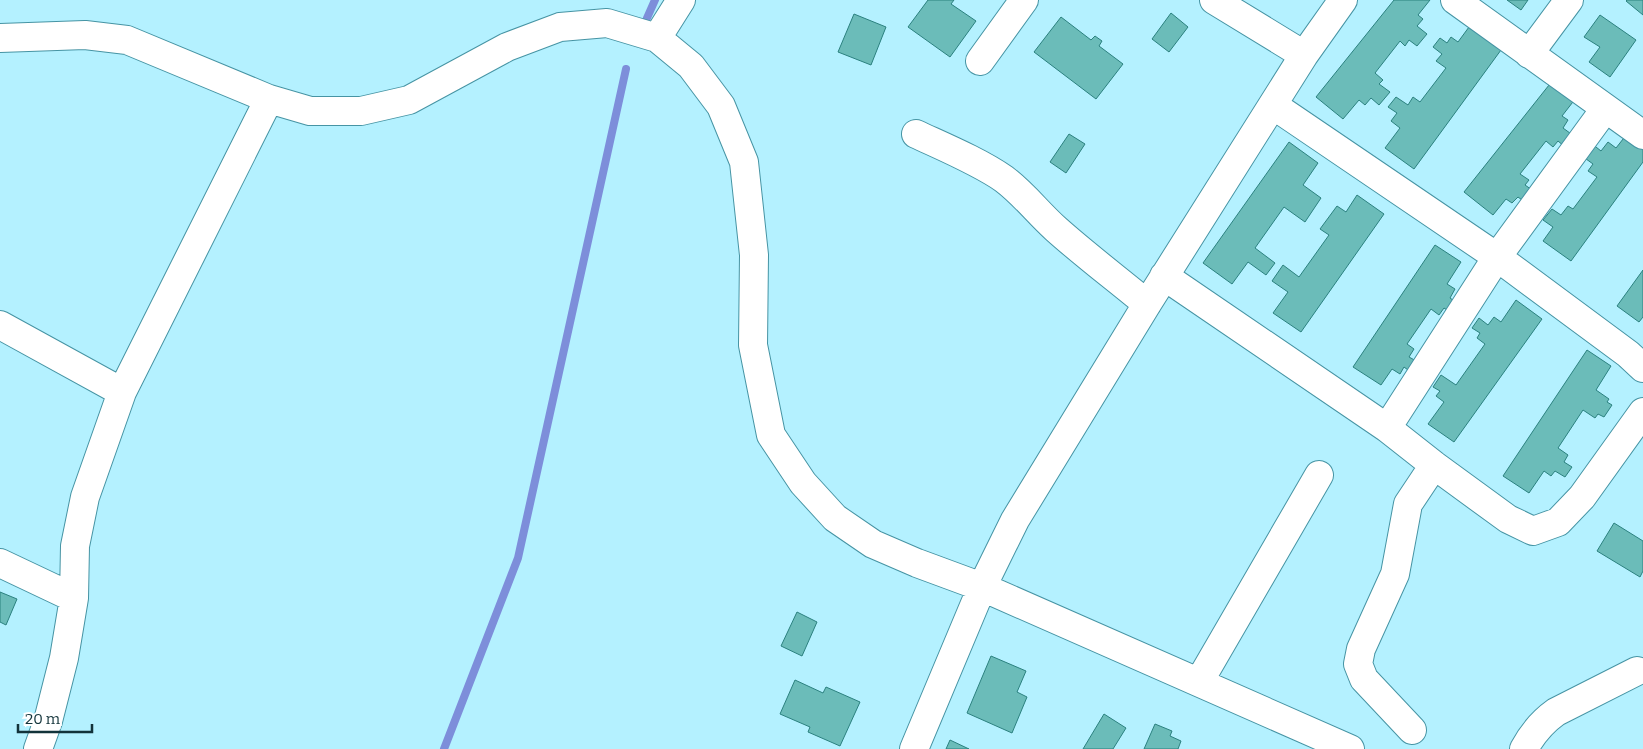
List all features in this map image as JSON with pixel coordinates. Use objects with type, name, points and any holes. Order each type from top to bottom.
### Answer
[{"type":"street","points":[[657,38],[681,0]]},
{"type":"street","points":[[980,61],[1024,0]]},
{"type":"street","points":[[1214,0],[1304,54]]},
{"type":"street","points":[[914,749],[982,587],[1015,520],[1164,276],[1304,54],[1343,0]]},
{"type":"street","points":[[1455,0],[1643,135]]},
{"type":"street","points":[[1529,54],[1569,0]]},
{"type":"street","points":[[0,38],[85,35],[127,40],[269,99],[310,111],[361,111],[409,100],[507,47],[560,27],[607,23],[657,38],[691,66],[721,106],[744,162],[754,255],[753,345],[771,435],[803,482],[835,518],[873,544],[917,563],[982,587],[1350,749]]},
{"type":"street","points":[[38,749],[48,721],[64,658],[74,598],[76,546],[85,496],[122,392],[269,99]]},
{"type":"street","points":[[1273,105],[1497,257],[1628,354],[1643,368]]},
{"type":"street","points":[[1387,428],[1497,257],[1605,109]]},
{"type":"street","points":[[916,134],[961,155],[1003,178],[1074,245],[1147,304]]},
{"type":"street","points":[[1164,276],[1387,428],[1508,519],[1533,531],[1558,522],[1582,497],[1643,412]]},
{"type":"street","points":[[0,325],[122,392]]},
{"type":"street","points":[[1412,730],[1364,679],[1358,664],[1361,649],[1396,574],[1408,504],[1434,465]]},
{"type":"street","points":[[1199,682],[1319,475]]},
{"type":"street","points":[[0,562],[74,598]]},
{"type":"street","points":[[1524,749],[1530,737],[1556,712],[1637,672]]},
{"type":"building","points":[[928,0],[954,0],[951,4],[976,21],[950,57],[908,27]]},
{"type":"building","points":[[1394,0],[1430,0],[1418,15],[1423,19],[1417,26],[1427,34],[1417,46],[1409,40],[1405,46],[1400,41],[1375,73],[1383,80],[1379,84],[1390,92],[1379,105],[1371,98],[1365,105],[1359,100],[1343,119],[1316,97]]},
{"type":"building","points":[[1507,0],[1528,0],[1521,10]]},
{"type":"building","points":[[1643,0],[1643,15],[1626,1]]},
{"type":"building","points":[[1171,13],[1188,27],[1169,52],[1152,39]]},
{"type":"building","points":[[854,14],[886,27],[871,65],[838,52]]},
{"type":"building","points":[[1600,15],[1636,40],[1610,77],[1589,62],[1600,47],[1584,37]]},
{"type":"building","points":[[1061,17],[1091,40],[1095,36],[1102,41],[1099,46],[1123,64],[1096,99],[1034,52]]},
{"type":"building","points":[[1469,27],[1501,50],[1414,169],[1385,148],[1400,128],[1391,121],[1397,113],[1388,107],[1396,97],[1408,105],[1413,97],[1420,102],[1446,68],[1436,61],[1442,54],[1433,47],[1440,38],[1447,43],[1451,37],[1458,42]]},
{"type":"building","points":[[1553,80],[1576,98],[1562,116],[1568,120],[1563,128],[1574,136],[1565,147],[1558,141],[1553,147],[1546,141],[1520,174],[1529,180],[1525,185],[1535,192],[1526,203],[1518,197],[1512,203],[1506,199],[1493,215],[1464,192]]},
{"type":"building","points":[[1069,134],[1085,144],[1066,173],[1050,162]]},
{"type":"building","points":[[1627,134],[1643,145],[1643,162],[1571,261],[1543,241],[1553,227],[1543,220],[1552,209],[1561,215],[1568,206],[1573,209],[1597,177],[1588,171],[1593,164],[1582,156],[1591,143],[1601,151],[1608,142],[1616,148]]},
{"type":"building","points":[[1289,142],[1318,163],[1303,185],[1321,198],[1305,222],[1284,207],[1255,248],[1275,263],[1266,275],[1248,262],[1232,284],[1203,263]]},
{"type":"building","points":[[1357,195],[1384,214],[1301,332],[1273,313],[1288,292],[1272,281],[1283,265],[1299,277],[1329,235],[1320,229],[1337,206],[1346,212]]},
{"type":"building","points":[[1435,245],[1461,262],[1447,284],[1455,289],[1450,298],[1460,305],[1454,315],[1444,308],[1439,315],[1431,309],[1407,344],[1414,349],[1409,357],[1418,362],[1412,373],[1404,367],[1400,374],[1392,369],[1381,385],[1353,367]]},
{"type":"building","points":[[1643,270],[1643,317],[1639,322],[1617,306]]},
{"type":"building","points":[[1516,300],[1542,319],[1454,442],[1428,424],[1444,402],[1436,396],[1440,391],[1433,387],[1441,375],[1456,385],[1485,344],[1477,338],[1480,333],[1472,328],[1479,318],[1488,325],[1494,317],[1501,322]]},
{"type":"building","points":[[1587,350],[1611,366],[1596,390],[1609,399],[1607,402],[1612,405],[1604,417],[1598,414],[1595,418],[1583,410],[1558,448],[1568,455],[1564,462],[1572,467],[1565,477],[1555,471],[1551,476],[1544,471],[1529,493],[1503,476]]},
{"type":"building","points":[[1614,523],[1643,541],[1643,571],[1640,577],[1597,551]]},
{"type":"building","points":[[0,592],[17,599],[6,625],[0,622]]},
{"type":"building","points":[[797,612],[817,622],[802,656],[781,646]]},
{"type":"building","points":[[991,656],[1026,671],[1017,692],[1027,697],[1012,733],[967,713]]},
{"type":"building","points":[[795,680],[823,693],[826,687],[860,702],[840,746],[808,732],[810,727],[780,714]]},
{"type":"building","points":[[1104,714],[1126,728],[1113,749],[1083,749]]},
{"type":"building","points":[[1155,724],[1172,731],[1170,736],[1181,741],[1178,749],[1144,749]]},
{"type":"building","points":[[950,740],[969,749],[946,749]]},
{"type":"waterway","points":[[647,18],[655,0]]},
{"type":"waterway","points":[[444,749],[518,558],[626,69]]}]
